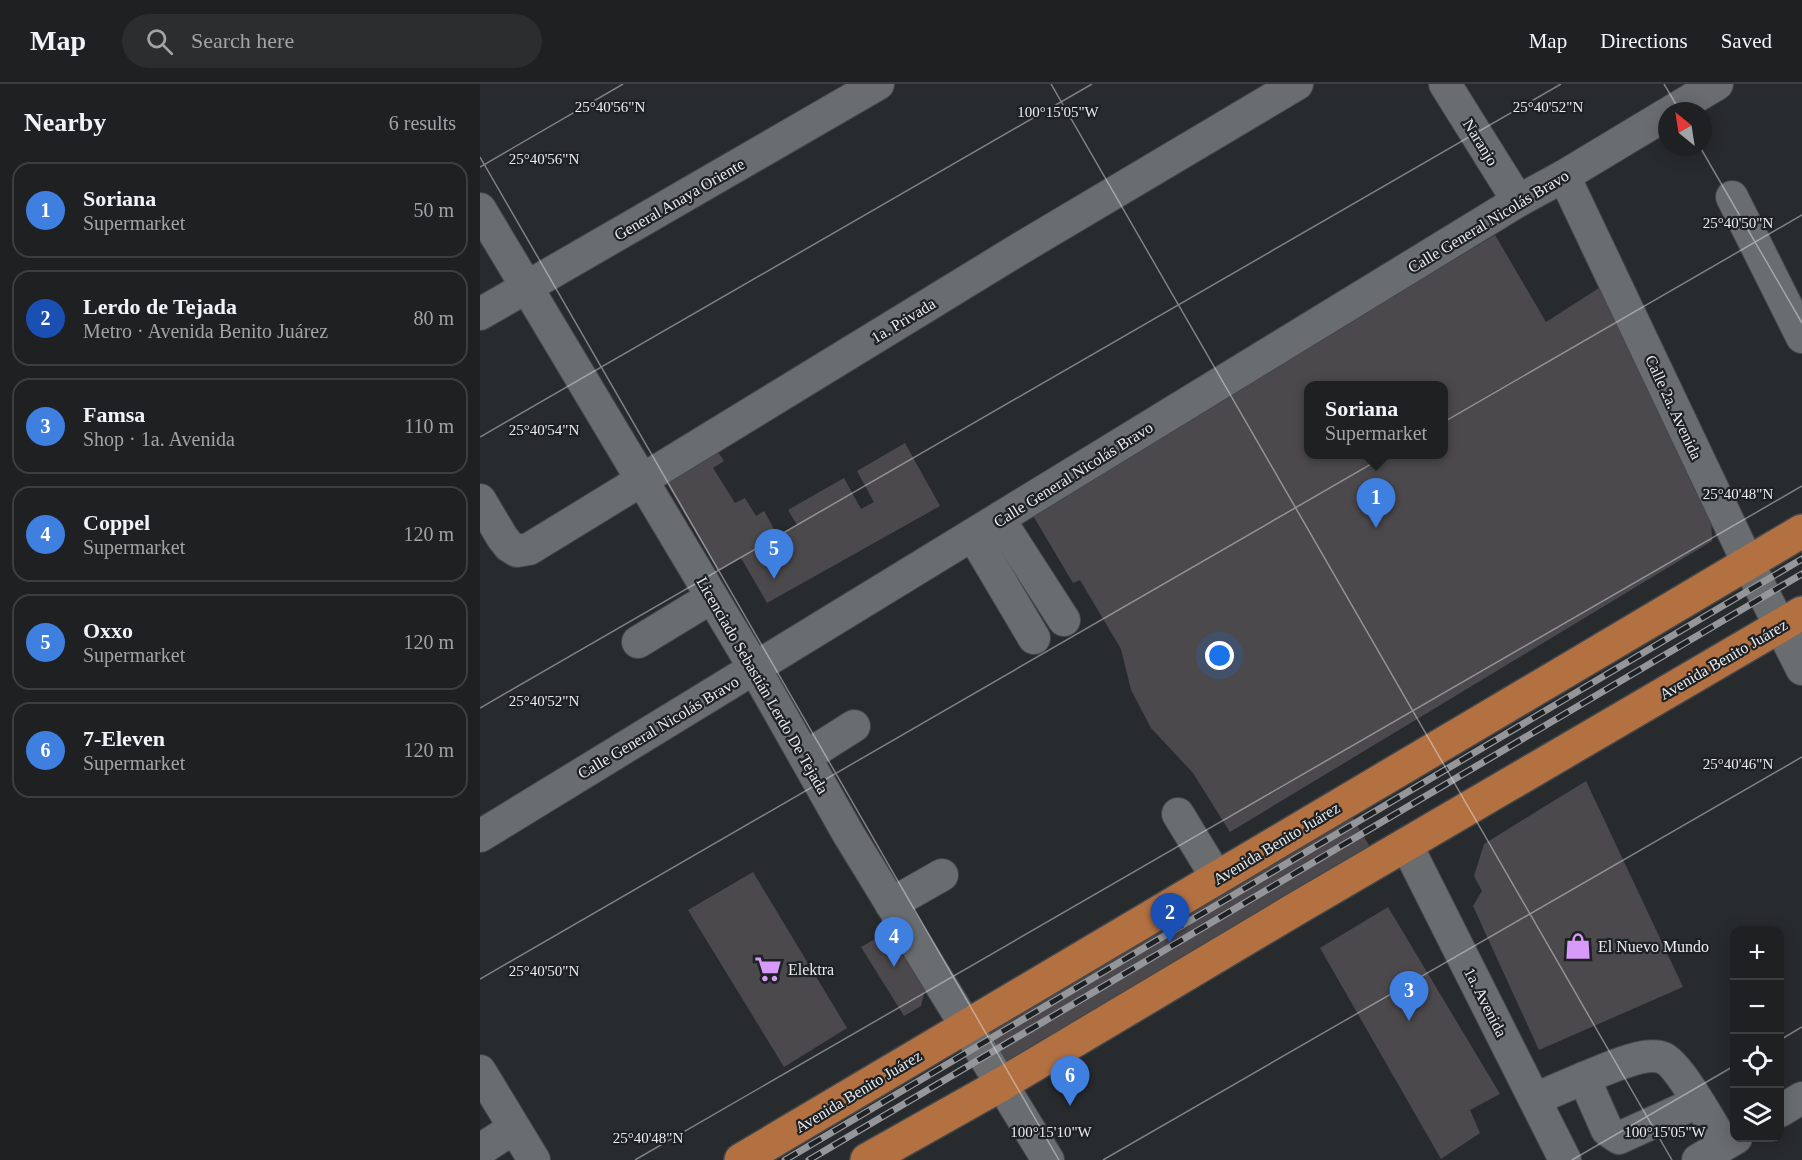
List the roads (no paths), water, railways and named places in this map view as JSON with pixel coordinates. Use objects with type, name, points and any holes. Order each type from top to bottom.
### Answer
[{"type":"main road","name":"Avenida Benito Juárez","points":[[741,1160],[1802,531]]},
{"type":"main road","name":"Avenida Benito Juárez","points":[[867,1160],[1002,1084],[1791,619]]},
{"type":"street","name":"General Anaya Oriente","points":[[480,314],[878,84]]},
{"type":"street","name":"1a. Privada","points":[[480,500],[509,546],[517,551],[529,549],[641,479],[1297,84]]},
{"type":"street","name":"Naranjo","points":[[1445,84],[1518,201]]},
{"type":"street","points":[[1687,102],[1717,84]]},
{"type":"street","name":"Calle General Nicolás Bravo","points":[[480,836],[1518,201],[1658,119]]},
{"type":"street","name":"Calle 2a. Avenida","points":[[1564,176],[1748,563],[1791,619],[1802,669]]},
{"type":"street","points":[[1732,197],[1802,336]]},
{"type":"street","name":"Licenciado Sebastián Lerdo De Tejada","points":[[480,209],[755,669],[895,911],[1048,1160]]},
{"type":"street","points":[[999,519],[1018,553],[1064,620]]},
{"type":"street","points":[[973,535],[1034,638]]},
{"type":"street","points":[[638,642],[712,597]]},
{"type":"street","points":[[800,749],[849,718]]},
{"type":"street","points":[[1178,814],[1217,878]]},
{"type":"street","name":"1a. Avenida","points":[[1406,844],[1565,1160]]},
{"type":"street","points":[[895,911],[946,882]]},
{"type":"street","points":[[1535,1099],[1631,1060],[1651,1056],[1664,1058],[1677,1071],[1698,1102],[1719,1147]]},
{"type":"street","points":[[480,1071],[534,1160]]},
{"type":"street","points":[[1584,1078],[1607,1130],[1619,1138],[1698,1102]]},
{"type":"street","points":[[1784,1108],[1802,1098]]},
{"type":"street","points":[[480,1150],[514,1128]]},
{"type":"railway","points":[[785,1160],[1802,559]]},
{"type":"railway","points":[[809,1160],[1802,574]]},
{"type":"place","name":"Soriana","points":[[1376,528]]},
{"type":"place","name":"Oxxo","points":[[774,579]]},
{"type":"place","name":"Lerdo de Tejada","points":[[1170,943]]},
{"type":"place","name":"El Nuevo Mundo","points":[[1578,946]]},
{"type":"place","name":"Coppel","points":[[894,967]]},
{"type":"place","name":"Elektra","points":[[768,969]]},
{"type":"place","name":"Famsa","points":[[1409,1021]]},
{"type":"place","name":"7-Eleven","points":[[1070,1106]]}]
